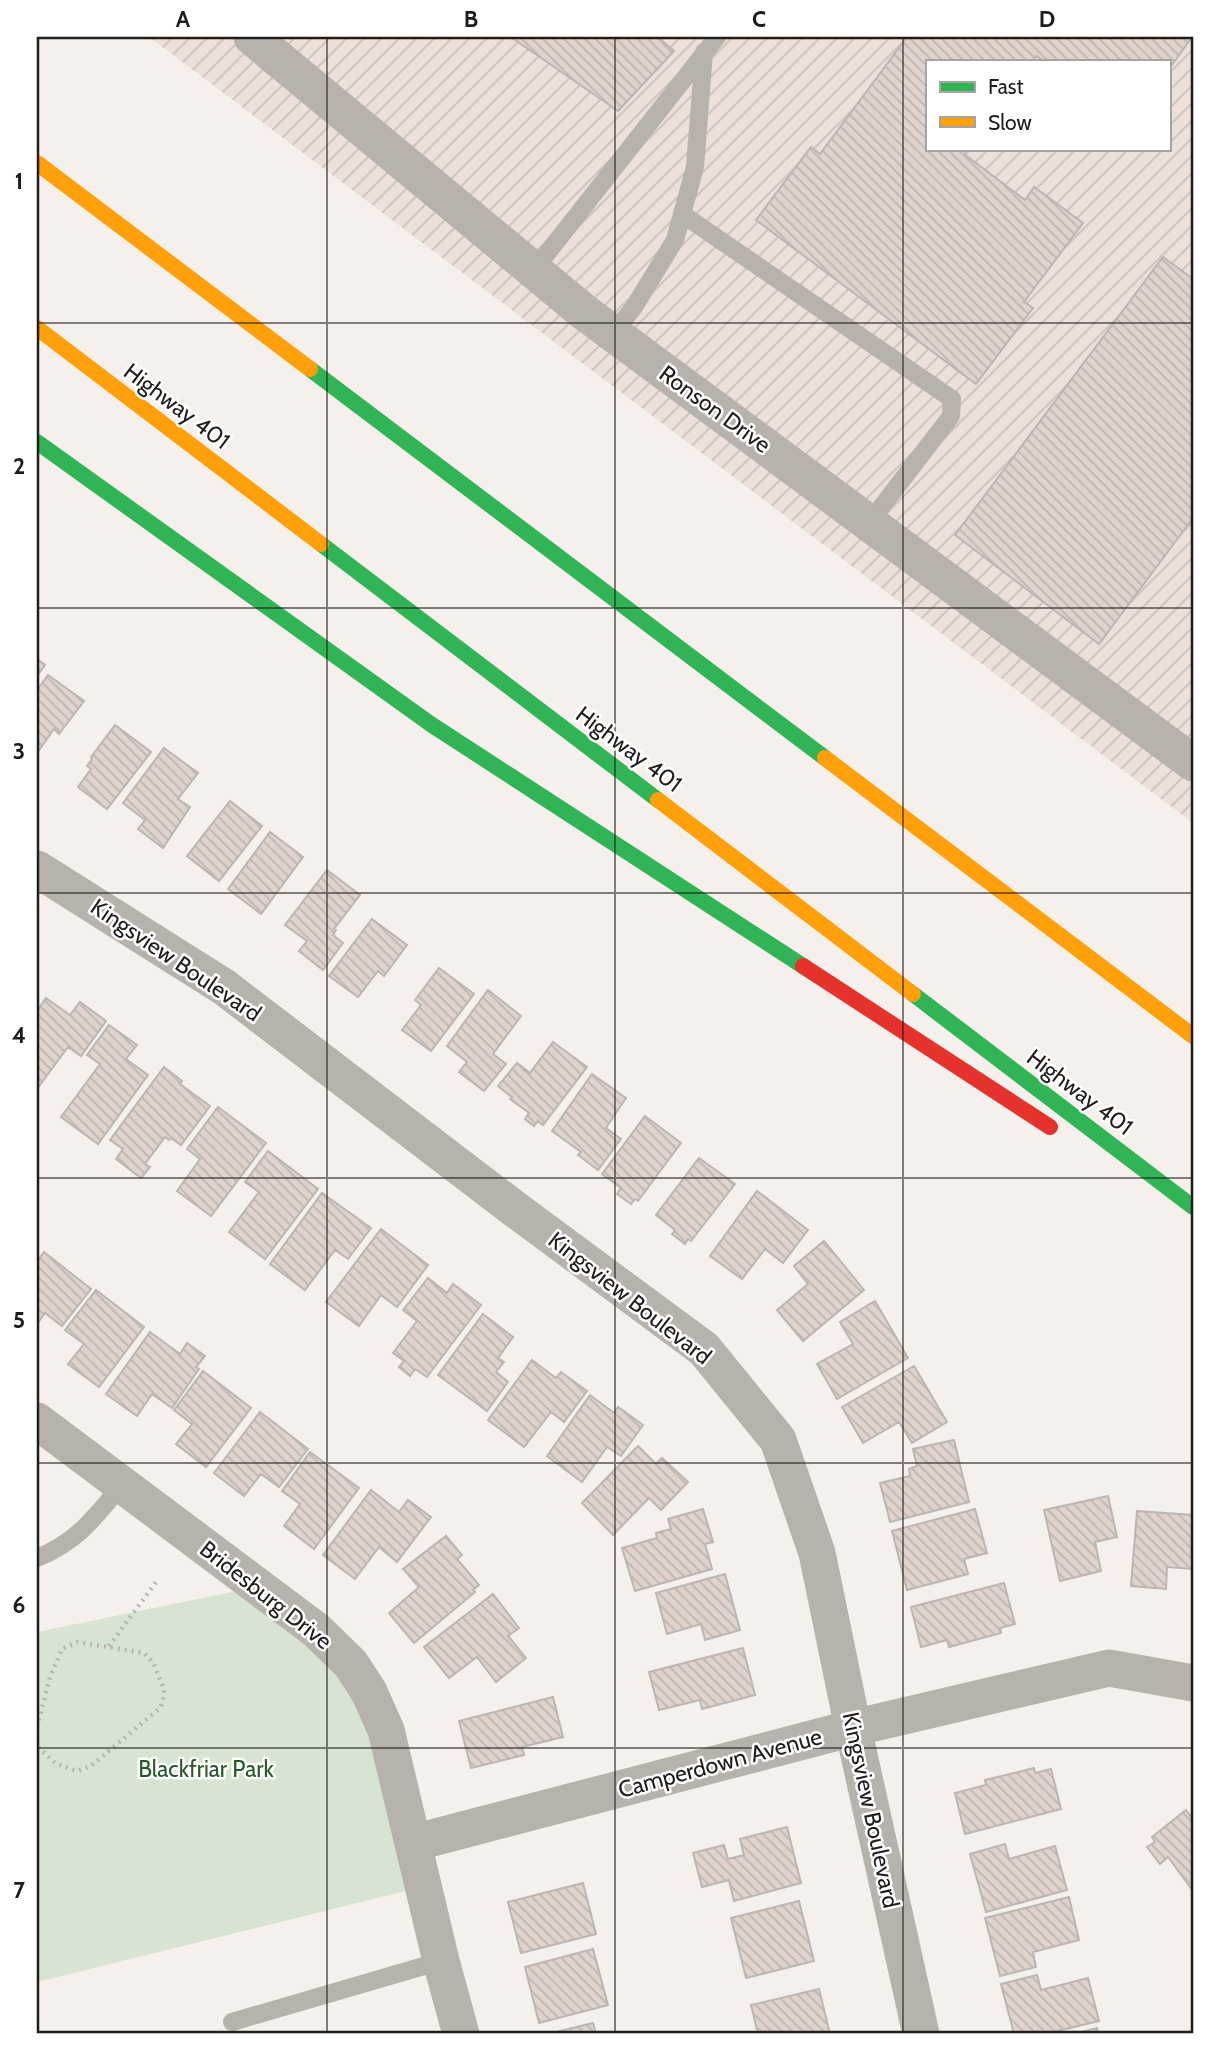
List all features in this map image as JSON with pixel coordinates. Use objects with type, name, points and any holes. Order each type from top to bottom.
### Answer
[{"type":"highway","points":[[37,163],[1193,1036]]},
{"type":"highway","name":"Highway 401","points":[[37,328],[1193,1207]]},
{"type":"highway","points":[[37,442],[432,725],[1064,1136]]},
{"type":"highway","points":[[1123,1175],[1193,1220]]},
{"type":"street","name":"Ronson Drive","points":[[251,37],[613,334],[1193,762]]},
{"type":"street","name":"Kingsview Boulevard","points":[[37,869],[224,987],[516,1210],[704,1349],[778,1440],[817,1553],[921,2034]]},
{"type":"street","name":"Bridesburg Drive","points":[[37,1421],[316,1630],[351,1664],[369,1692],[386,1730],[461,2034]]},
{"type":"street","name":"Camperdown Avenue","points":[[413,1843],[853,1728],[1109,1668],[1193,1683]]},
{"type":"lane","points":[[534,271],[717,37]]},
{"type":"lane","points":[[613,334],[634,307],[675,240],[695,167],[704,52]]},
{"type":"lane","points":[[682,215],[952,399],[951,416],[869,523]]},
{"type":"lane","points":[[37,1558],[75,1538],[122,1485]]},
{"type":"lane","points":[[232,2022],[441,1961]]},
{"type":"path","points":[[108,1646],[156,1581]]},
{"type":"path","points":[[37,1727],[50,1677],[62,1649],[77,1642],[108,1646],[144,1653],[153,1662],[164,1689],[160,1708],[91,1766],[77,1771],[55,1763],[39,1748],[37,1740]]},
{"type":"shaded area","points":[[149,37],[1193,37],[1193,823]]},
{"type":"green space","name":"Blackfriar Park","points":[[256,1587],[349,1666],[422,1887],[37,1982],[37,1632]]},
{"type":"building","points":[[511,37],[658,37],[674,51],[618,111]]},
{"type":"building","points":[[907,37],[1192,37],[1170,68],[1170,60],[1042,60],[1036,56],[1033,60],[926,60],[926,150],[967,150],[964,154],[1025,200],[1034,187],[1083,223],[1024,302],[1033,308],[976,384],[756,220],[811,147],[820,154]]},
{"type":"building","points":[[1163,257],[1193,279],[1193,518],[1099,644],[955,535]]},
{"type":"building","points":[[37,659],[45,665],[37,676]]},
{"type":"building","points":[[48,675],[84,701],[59,734],[54,729],[37,753],[37,690]]},
{"type":"building","points":[[115,725],[151,752],[107,809],[78,787],[91,769],[87,766],[91,757]]},
{"type":"building","points":[[164,748],[198,773],[178,799],[190,807],[163,848],[138,829],[145,820],[123,803]]},
{"type":"building","points":[[230,801],[262,826],[219,881],[187,856]]},
{"type":"building","points":[[270,832],[303,857],[261,914],[228,889]]},
{"type":"building","points":[[327,870],[360,895],[334,929],[336,930],[333,935],[343,943],[323,970],[299,951],[307,941],[285,925]]},
{"type":"building","points":[[372,919],[407,945],[384,976],[378,971],[358,997],[329,976]]},
{"type":"building","points":[[439,968],[474,994],[431,1051],[402,1030],[421,1005],[415,1000]]},
{"type":"building","points":[[488,990],[521,1016],[493,1054],[506,1064],[484,1091],[459,1072],[467,1062],[447,1046]]},
{"type":"building","points":[[46,998],[70,1015],[80,1002],[106,1021],[81,1056],[68,1047],[37,1089],[37,1011]]},
{"type":"building","points":[[109,1025],[137,1045],[126,1059],[148,1075],[98,1144],[61,1117],[100,1064],[87,1055]]},
{"type":"building","points":[[553,1042],[587,1067],[543,1125],[538,1121],[534,1126],[525,1119],[529,1113],[498,1086],[517,1063],[530,1073]]},
{"type":"building","points":[[164,1067],[182,1081],[180,1084],[210,1106],[181,1145],[165,1137],[145,1164],[150,1167],[141,1178],[116,1159],[123,1149],[110,1140]]},
{"type":"building","points":[[592,1074],[626,1098],[606,1128],[621,1139],[598,1170],[578,1155],[581,1152],[552,1131]]},
{"type":"building","points":[[218,1107],[266,1143],[211,1216],[177,1191],[200,1159],[187,1149]]},
{"type":"building","points":[[645,1116],[681,1143],[638,1201],[635,1199],[631,1204],[617,1194],[621,1188],[602,1174]]},
{"type":"building","points":[[268,1151],[318,1189],[265,1259],[229,1232],[259,1192],[245,1182]]},
{"type":"building","points":[[699,1158],[735,1184],[691,1241],[688,1239],[685,1244],[672,1234],[675,1230],[656,1215]]},
{"type":"building","points":[[757,1191],[808,1230],[783,1263],[765,1249],[742,1279],[710,1256]]},
{"type":"building","points":[[322,1193],[371,1228],[348,1259],[335,1250],[305,1290],[270,1264]]},
{"type":"building","points":[[381,1229],[428,1265],[397,1307],[381,1295],[359,1326],[326,1302]]},
{"type":"building","points":[[824,1241],[864,1290],[803,1341],[777,1310],[808,1284],[794,1266]]},
{"type":"building","points":[[44,1252],[91,1289],[62,1326],[45,1313],[37,1324],[37,1262]]},
{"type":"building","points":[[428,1278],[447,1293],[453,1284],[481,1305],[427,1377],[415,1369],[410,1376],[399,1367],[404,1361],[393,1353],[417,1321],[403,1310]]},
{"type":"building","points":[[96,1290],[144,1327],[99,1387],[68,1364],[84,1344],[65,1330]]},
{"type":"building","points":[[875,1301],[908,1358],[837,1399],[817,1364],[853,1344],[840,1322]]},
{"type":"building","points":[[483,1314],[513,1337],[498,1358],[504,1362],[496,1372],[508,1382],[487,1411],[438,1375]]},
{"type":"building","points":[[150,1332],[180,1354],[187,1343],[205,1356],[172,1408],[152,1394],[137,1416],[106,1394]]},
{"type":"building","points":[[532,1360],[556,1378],[561,1372],[587,1391],[564,1422],[551,1412],[524,1447],[488,1420]]},
{"type":"building","points":[[914,1366],[947,1422],[912,1443],[899,1422],[863,1443],[842,1407]]},
{"type":"building","points":[[203,1371],[251,1408],[206,1467],[176,1444],[192,1424],[174,1410]]},
{"type":"building","points":[[590,1395],[614,1413],[618,1407],[643,1425],[621,1456],[607,1447],[582,1482],[547,1456]]},
{"type":"building","points":[[260,1412],[308,1449],[279,1487],[261,1474],[244,1496],[214,1473]]},
{"type":"building","points":[[954,1440],[969,1502],[890,1522],[880,1483],[910,1476],[909,1469],[917,1466],[913,1449]]},
{"type":"building","points":[[638,1446],[656,1464],[662,1458],[688,1482],[661,1510],[649,1498],[613,1535],[582,1503]]},
{"type":"building","points":[[310,1452],[359,1488],[314,1549],[284,1526],[300,1504],[282,1491]]},
{"type":"building","points":[[371,1490],[399,1512],[408,1500],[431,1517],[397,1562],[379,1547],[355,1579],[323,1555]]},
{"type":"building","points":[[1108,1496],[1117,1537],[1095,1542],[1101,1571],[1060,1581],[1044,1510]]},
{"type":"building","points":[[703,1509],[713,1542],[705,1544],[712,1569],[635,1591],[622,1548],[657,1538],[656,1533],[671,1529],[668,1519]]},
{"type":"building","points":[[975,1509],[987,1553],[964,1559],[968,1574],[907,1590],[892,1531]]},
{"type":"building","points":[[1137,1511],[1193,1515],[1193,1569],[1167,1567],[1166,1589],[1131,1586]]},
{"type":"building","points":[[446,1536],[462,1555],[457,1559],[479,1585],[473,1590],[475,1592],[414,1643],[389,1613],[419,1587],[403,1569]]},
{"type":"building","points":[[725,1574],[740,1630],[705,1640],[701,1624],[667,1634],[656,1593]]},
{"type":"building","points":[[1004,1583],[1015,1624],[1000,1628],[1001,1633],[949,1647],[947,1640],[921,1647],[911,1607]]},
{"type":"building","points":[[493,1594],[519,1628],[508,1636],[526,1658],[496,1682],[477,1657],[449,1678],[424,1647]]},
{"type":"building","points":[[743,1648],[755,1695],[702,1709],[700,1700],[659,1710],[649,1672]]},
{"type":"building","points":[[553,1697],[563,1737],[522,1747],[524,1755],[471,1768],[459,1721]]},
{"type":"building","points":[[1034,1768],[1035,1773],[1051,1769],[1061,1809],[965,1834],[955,1793],[986,1785],[985,1780]]},
{"type":"building","points":[[1186,1810],[1193,1819],[1193,1891],[1168,1857],[1160,1864],[1147,1847],[1155,1842],[1152,1837]]},
{"type":"building","points":[[787,1827],[801,1883],[734,1901],[729,1880],[702,1887],[693,1853],[724,1845],[728,1859],[744,1855],[740,1839]]},
{"type":"building","points":[[1005,1844],[1009,1859],[1055,1846],[1067,1890],[986,1912],[970,1854]]},
{"type":"building","points":[[583,1883],[596,1934],[521,1953],[508,1902]]},
{"type":"building","points":[[1069,1897],[1079,1940],[1033,1952],[1036,1967],[1000,1976],[985,1918]]},
{"type":"building","points":[[799,1901],[814,1961],[746,1978],[731,1918]]},
{"type":"building","points":[[593,1949],[608,2005],[539,2023],[525,1967]]},
{"type":"building","points":[[1037,1975],[1041,1990],[1088,1978],[1099,2021],[1045,2034],[1014,2034],[1001,1984]]},
{"type":"building","points":[[819,1989],[830,2034],[758,2034],[751,2005]]},
{"type":"building","points":[[593,2023],[596,2034],[548,2034]]},
{"type":"building","points":[[1097,2028],[1098,2034],[1073,2034]]},
{"type":"traffic: fast","points":[[310,369],[825,758]]},
{"type":"traffic: fast","points":[[37,442],[432,725],[803,966]]},
{"type":"traffic: fast","points":[[321,544],[658,800]]},
{"type":"traffic: fast","points":[[913,994],[1193,1207]]},
{"type":"traffic: slow","points":[[37,163],[310,369]]},
{"type":"traffic: slow","points":[[37,328],[321,544]]},
{"type":"traffic: slow","points":[[825,758],[1193,1036]]},
{"type":"traffic: slow","points":[[658,800],[913,994]]},
{"type":"traffic: jam","points":[[803,966],[1050,1127]]}]
